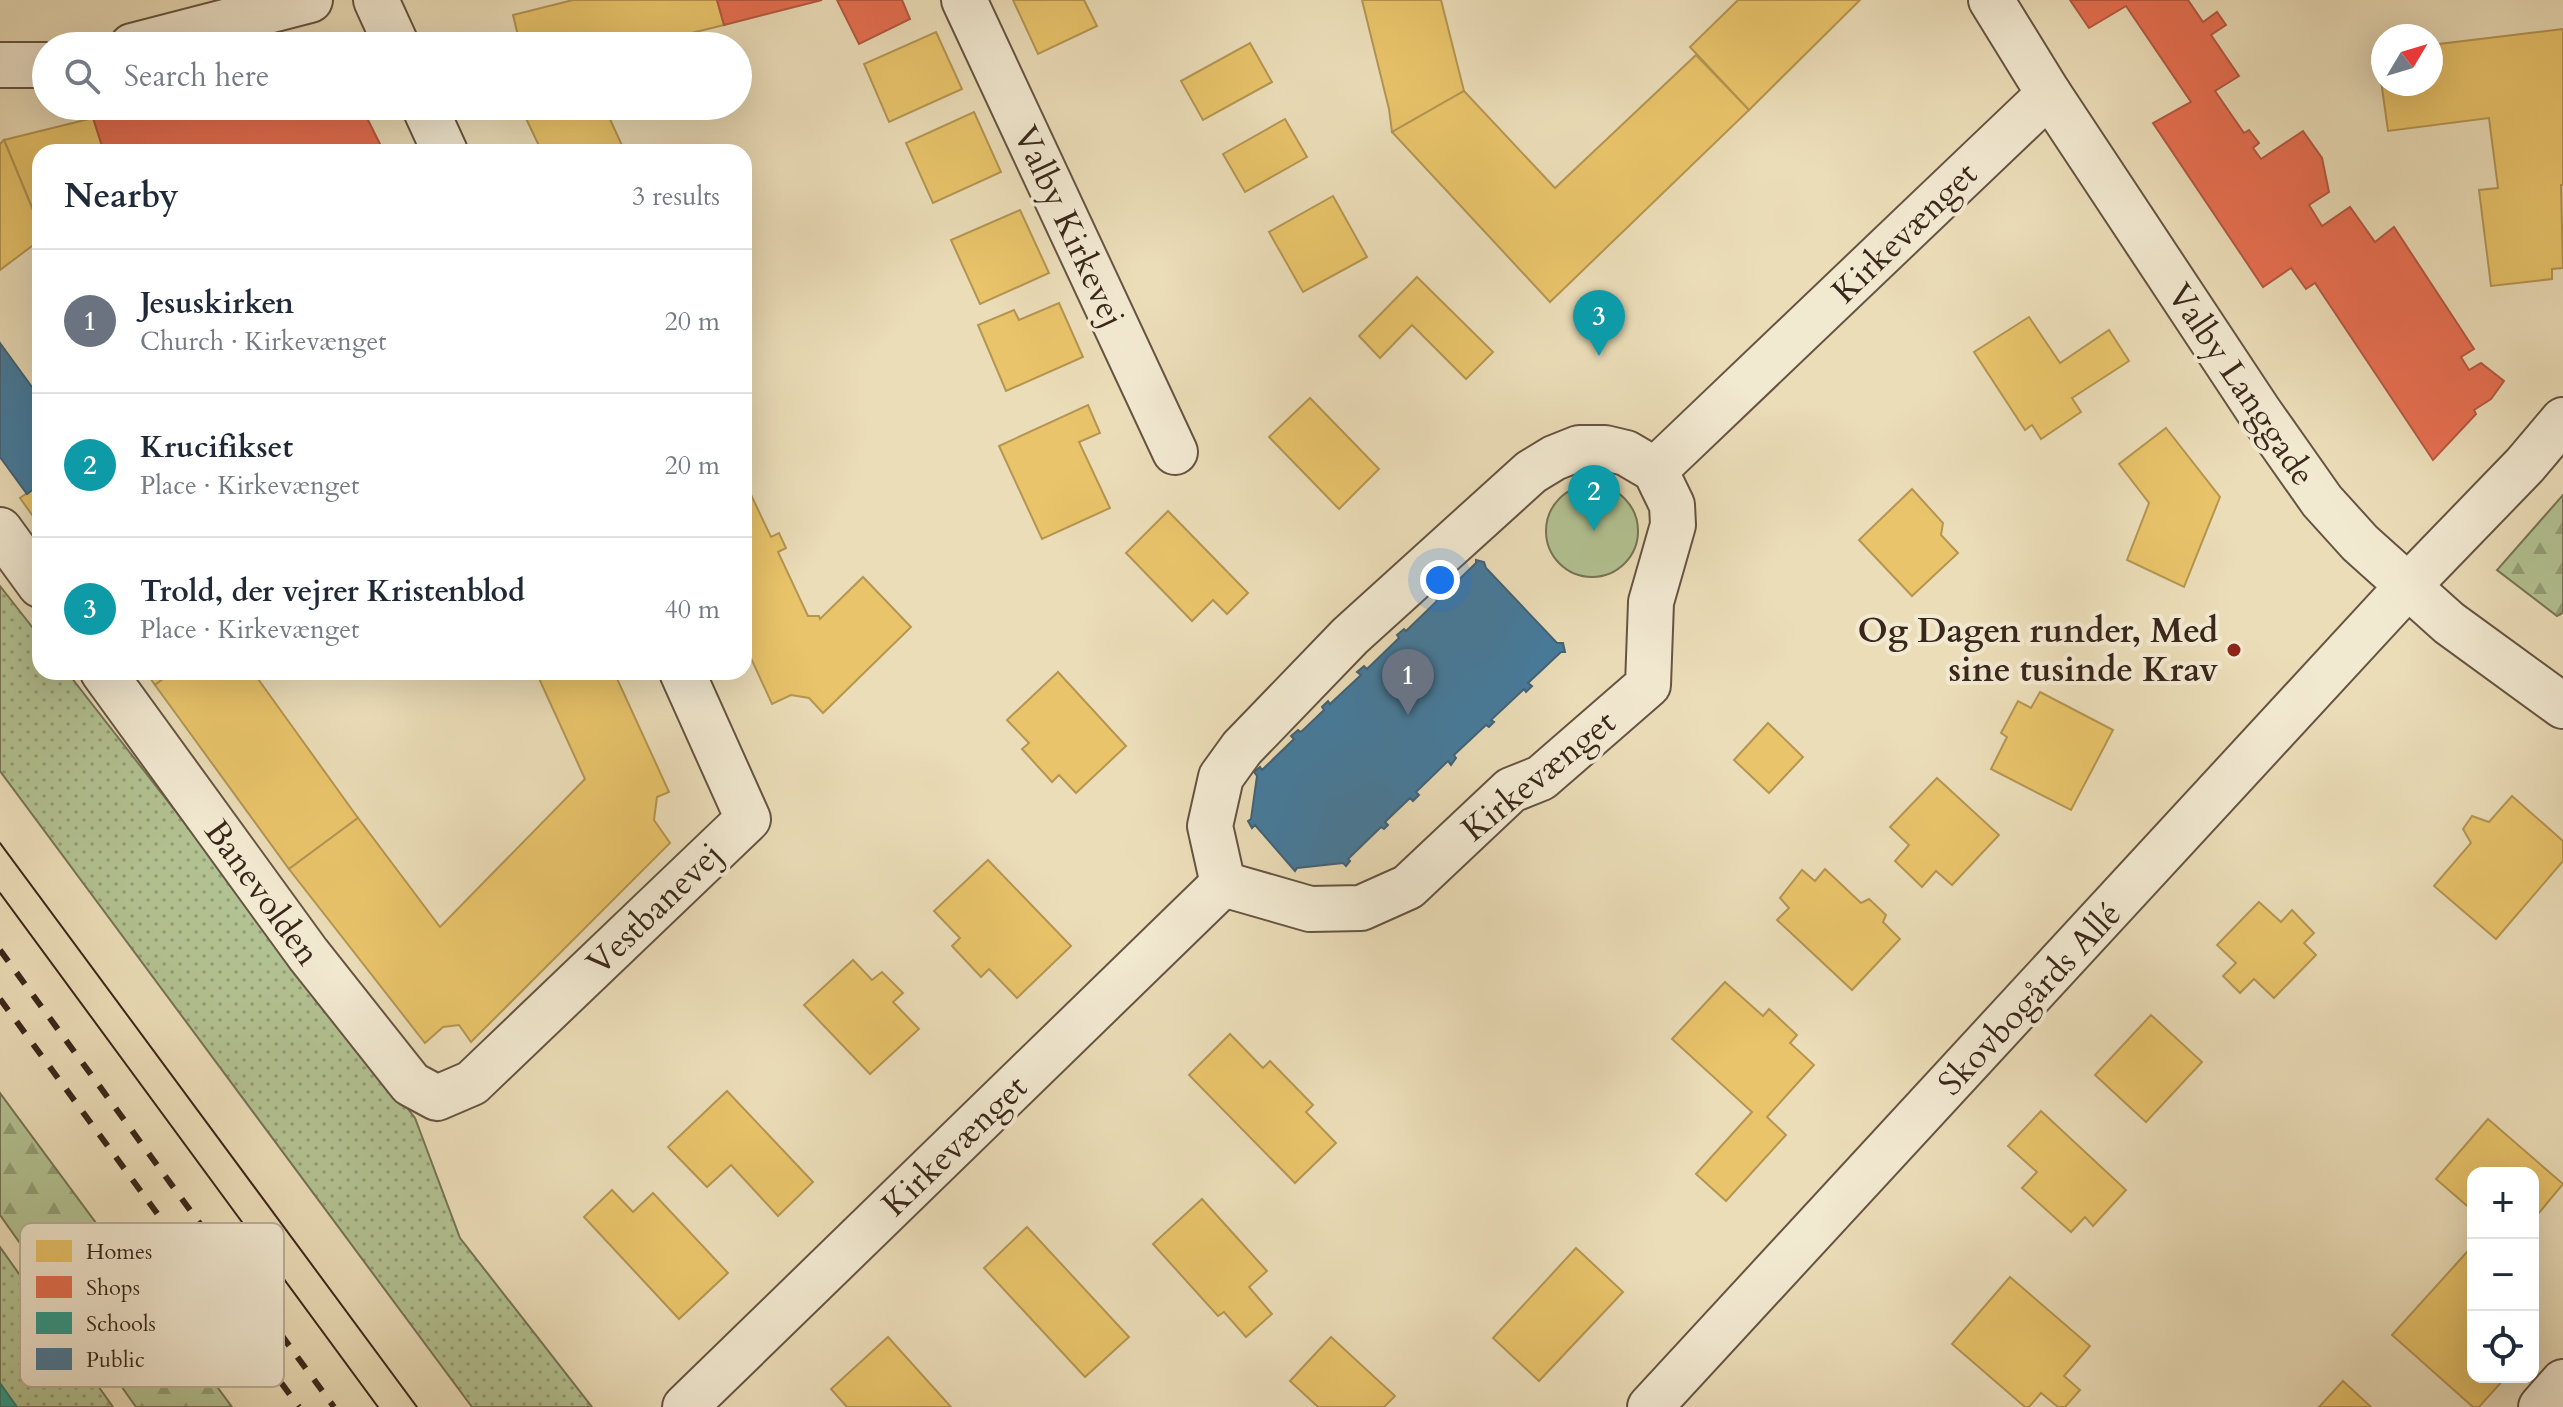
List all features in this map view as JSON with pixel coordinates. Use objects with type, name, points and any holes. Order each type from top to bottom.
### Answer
[{"type":"street","points":[[186,32],[310,0]]},
{"type":"street","points":[[376,0],[391,32]]},
{"type":"street","name":"Valby Kirkevej","points":[[964,0],[1175,452]]},
{"type":"street","name":"Valby Langgade","points":[[1991,0],[2049,94],[2258,410],[2322,501],[2360,543],[2449,623],[2563,706]]},
{"type":"street","points":[[0,65],[32,65]]},
{"type":"street","name":"Kirkevænget","points":[[685,1407],[1223,884],[1310,909],[1361,908],[1408,887],[1511,790],[1541,778],[1648,685],[1651,602],[1673,525],[1672,505],[1655,470],[2049,94]]},
{"type":"street","points":[[430,120],[441,144]]},
{"type":"street","name":"Skovbogårds Allé","points":[[1650,1407],[2407,587],[2525,465],[2563,420]]},
{"type":"street","points":[[1223,884],[1210,826],[1221,777],[1242,748],[1350,636],[1531,472],[1554,458],[1579,448],[1605,448],[1626,453],[1655,470]]},
{"type":"street","points":[[0,530],[32,574]]},
{"type":"street","name":"Banevolden","points":[[109,680],[308,954],[411,1084],[437,1098]]},
{"type":"street","name":"Vestbanevej","points":[[437,1098],[472,1083],[748,819],[686,680]]},
{"type":"street","points":[[2541,1407],[2563,1382]]},
{"type":"green space","points":[[1592,485],[1610,489],[1624,499],[1634,513],[1638,531],[1634,549],[1624,563],[1610,573],[1592,577],[1574,573],[1560,563],[1550,549],[1546,531],[1550,513],[1560,499],[1574,489]]},
{"type":"green space","points":[[2563,495],[2563,613],[2557,616],[2497,570]]},
{"type":"green space","points":[[0,586],[32,627],[32,680],[73,680],[415,1118],[460,1238],[592,1407],[472,1407],[0,771]]},
{"type":"green space","points":[[0,1093],[96,1223],[20,1223],[20,1243],[0,1215]]},
{"type":"green space","points":[[0,1247],[20,1275],[20,1387],[99,1387],[113,1407],[0,1407]]},
{"type":"green space","points":[[122,1387],[217,1387],[232,1407],[136,1407]]},
{"type":"building: Homes","points":[[573,0],[717,0],[724,25],[696,32],[517,32],[513,15]]},
{"type":"building: Homes","points":[[1013,0],[1084,0],[1097,26],[1038,54]]},
{"type":"building: Homes","points":[[1362,0],[1441,0],[1464,91],[1392,132]]},
{"type":"building: Homes","points":[[1738,0],[1860,0],[1749,110],[1690,47]]},
{"type":"building: Homes","points":[[2563,29],[2563,268],[2552,269],[2552,279],[2491,286],[2479,190],[2498,188],[2489,118],[2388,131],[2383,96],[2443,96],[2443,44]]},
{"type":"building: Homes","points":[[936,32],[962,89],[889,122],[864,64]]},
{"type":"building: Homes","points":[[1250,43],[1272,82],[1203,120],[1181,81]]},
{"type":"building: Homes","points":[[1696,55],[1749,110],[1550,302],[1392,132],[1464,91],[1555,188]]},
{"type":"building: Homes","points":[[974,112],[1001,172],[933,203],[906,143]]},
{"type":"building: Homes","points":[[1285,119],[1307,157],[1245,192],[1223,154]]},
{"type":"building: Homes","points":[[94,120],[101,144],[32,144],[32,208],[4,140]]},
{"type":"building: Homes","points":[[527,120],[610,120],[621,144],[538,144]]},
{"type":"building: Homes","points":[[4,140],[32,208],[32,246],[0,270],[0,144]]},
{"type":"building: Homes","points":[[1333,196],[1367,257],[1303,292],[1269,232]]},
{"type":"building: Homes","points":[[1020,210],[1049,273],[980,304],[951,240]]},
{"type":"building: Homes","points":[[1417,277],[1493,352],[1466,379],[1412,325],[1380,358],[1359,336]]},
{"type":"building: Homes","points":[[1059,303],[1083,357],[1006,391],[978,325],[1014,310],[1019,320]]},
{"type":"building: Homes","points":[[2029,317],[2060,363],[2109,330],[2129,361],[2072,398],[2081,412],[2041,439],[2032,425],[2025,430],[1974,352]]},
{"type":"building: Homes","points":[[1310,398],[1379,469],[1339,509],[1269,437]]},
{"type":"building: Homes","points":[[1088,405],[1100,433],[1079,442],[1110,508],[1042,539],[999,446]]},
{"type":"building: Homes","points":[[2166,428],[2220,497],[2184,587],[2127,560],[2149,503],[2119,464]]},
{"type":"building: Homes","points":[[1912,489],[1943,523],[1941,535],[1958,553],[1912,596],[1859,540]]},
{"type":"building: Homes","points":[[32,490],[32,515],[20,498]]},
{"type":"building: Homes","points":[[752,497],[771,537],[779,533],[786,548],[778,552],[808,616],[819,616],[820,619],[863,577],[911,627],[823,713],[809,698],[791,695],[772,704],[752,660]]},
{"type":"building: Homes","points":[[1168,511],[1248,593],[1227,614],[1213,600],[1192,621],[1126,553]]},
{"type":"building: Homes","points":[[1058,672],[1126,746],[1076,793],[1059,775],[1052,782],[1022,749],[1029,743],[1007,720]]},
{"type":"building: Homes","points":[[162,680],[259,680],[358,818],[289,869],[155,685]]},
{"type":"building: Homes","points":[[540,680],[618,680],[669,792],[657,797],[654,820],[670,843],[471,1042],[459,1025],[443,1027],[425,1043],[289,869],[358,818],[440,927],[585,779]]},
{"type":"building: Homes","points":[[2040,692],[2113,730],[2071,810],[1991,769],[2007,737],[2001,733],[2018,701],[2031,708]]},
{"type":"building: Homes","points":[[1768,723],[1803,757],[1769,793],[1734,760]]},
{"type":"building: Homes","points":[[1937,778],[1999,835],[1952,885],[1936,871],[1922,887],[1895,861],[1909,845],[1890,827]]},
{"type":"building: Homes","points":[[2512,796],[2563,841],[2563,861],[2496,939],[2434,886],[2471,843],[2463,829],[2472,816],[2489,822]]},
{"type":"building: Homes","points":[[988,860],[1071,946],[1017,998],[989,969],[981,977],[952,946],[960,938],[934,911]]},
{"type":"building: Homes","points":[[1825,869],[1861,903],[1869,899],[1886,915],[1883,922],[1900,939],[1852,990],[1777,920],[1789,908],[1780,898],[1802,870],[1815,881]]},
{"type":"building: Homes","points":[[2259,902],[2281,922],[2292,910],[2314,933],[2304,943],[2316,955],[2274,998],[2254,979],[2240,993],[2223,976],[2236,963],[2217,945]]},
{"type":"building: Homes","points":[[853,960],[872,980],[882,972],[903,993],[893,1002],[919,1029],[870,1074],[804,1005]]},
{"type":"building: Homes","points":[[1725,982],[1763,1016],[1769,1009],[1797,1035],[1790,1043],[1814,1065],[1767,1117],[1786,1135],[1726,1201],[1696,1174],[1752,1112],[1672,1039]]},
{"type":"building: Homes","points":[[2151,1015],[2202,1062],[2146,1122],[2095,1075]]},
{"type":"building: Homes","points":[[1230,1034],[1263,1068],[1270,1061],[1313,1105],[1306,1112],[1336,1143],[1295,1183],[1189,1075]]},
{"type":"building: Homes","points":[[727,1091],[813,1182],[778,1216],[731,1165],[707,1187],[668,1147]]},
{"type":"building: Homes","points":[[2041,1111],[2126,1190],[2093,1226],[2085,1217],[2071,1232],[2022,1188],[2037,1172],[2008,1146]]},
{"type":"building: Homes","points":[[2488,1119],[2563,1184],[2539,1213],[2539,1167],[2467,1167],[2467,1206],[2436,1179]]},
{"type":"building: Homes","points":[[612,1190],[633,1212],[653,1193],[728,1273],[679,1319],[584,1217]]},
{"type":"building: Homes","points":[[1202,1199],[1267,1271],[1249,1287],[1272,1314],[1246,1337],[1224,1312],[1218,1316],[1153,1244]]},
{"type":"building: Homes","points":[[1027,1227],[1129,1337],[1085,1377],[984,1268]]},
{"type":"building: Homes","points":[[1576,1248],[1623,1292],[1539,1381],[1493,1338]]},
{"type":"building: Homes","points":[[2467,1252],[2467,1383],[2501,1383],[2479,1407],[2473,1407],[2392,1335]]},
{"type":"building: Homes","points":[[2010,1277],[2090,1346],[2064,1376],[2080,1390],[2065,1407],[2058,1407],[2041,1393],[2029,1407],[2025,1407],[1952,1344]]},
{"type":"building: Homes","points":[[888,1337],[951,1407],[847,1407],[831,1389]]},
{"type":"building: Homes","points":[[1331,1337],[1395,1396],[1384,1407],[1318,1407],[1290,1381]]},
{"type":"building: Homes","points":[[2343,1381],[2371,1407],[2319,1407]]},
{"type":"building: Shops","points":[[717,0],[822,0],[724,25]]},
{"type":"building: Shops","points":[[837,0],[902,0],[910,19],[859,44]]},
{"type":"building: Shops","points":[[2070,0],[2188,0],[2203,22],[2217,12],[2226,25],[2211,35],[2239,76],[2215,91],[2244,133],[2249,130],[2259,143],[2253,148],[2261,159],[2303,131],[2322,158],[2329,192],[2309,205],[2322,226],[2350,207],[2375,242],[2394,227],[2474,349],[2461,357],[2469,370],[2481,363],[2504,381],[2491,399],[2474,410],[2476,414],[2433,460],[2315,283],[2306,289],[2291,268],[2263,287],[2153,123],[2191,102],[2126,6],[2089,28]]},
{"type":"building: Shops","points":[[94,120],[368,120],[380,144],[101,144]]},
{"type":"building: Schools","points":[[0,1383],[17,1407],[0,1407]]},
{"type":"building: Public","points":[[0,343],[32,387],[32,490],[27,494],[0,457]]},
{"type":"building: Public","points":[[1476,560],[1484,562],[1486,568],[1557,643],[1563,643],[1565,652],[1561,652],[1528,683],[1532,686],[1526,692],[1524,689],[1491,720],[1494,722],[1489,727],[1486,725],[1454,755],[1456,758],[1451,765],[1448,761],[1416,792],[1419,795],[1413,801],[1410,798],[1385,822],[1388,825],[1384,829],[1381,827],[1348,859],[1350,861],[1346,866],[1343,863],[1297,868],[1295,871],[1248,821],[1251,819],[1257,776],[1254,772],[1260,767],[1262,770],[1294,739],[1291,736],[1298,730],[1301,732],[1324,710],[1322,707],[1328,701],[1330,704],[1361,675],[1357,672],[1364,666],[1367,669],[1399,638],[1397,635],[1404,629],[1406,631],[1437,601],[1435,598],[1441,592],[1443,595]]},
{"type":"tram line","points":[[0,843],[281,1223]]},
{"type":"tram line","points":[[0,893],[243,1223]]},
{"type":"tram line","points":[[284,1227],[417,1407]]},
{"type":"tram line","points":[[284,1279],[378,1407]]},
{"type":"railway","points":[[0,950],[200,1223]]},
{"type":"railway","points":[[0,999],[164,1223]]},
{"type":"railway","points":[[284,1339],[334,1407]]},
{"type":"railway","points":[[284,1387],[299,1407]]},
{"type":"place","name":"Trold, der vejrer Kristenblod","points":[[1599,356]]},
{"type":"place","name":"Krucifikset","points":[[1594,531]]},
{"type":"place","name":"Og Dagen runder, Med sine tusinde Krav","points":[[2234,650]]},
{"type":"place","name":"Jesuskirken","points":[[1408,715]]}]
